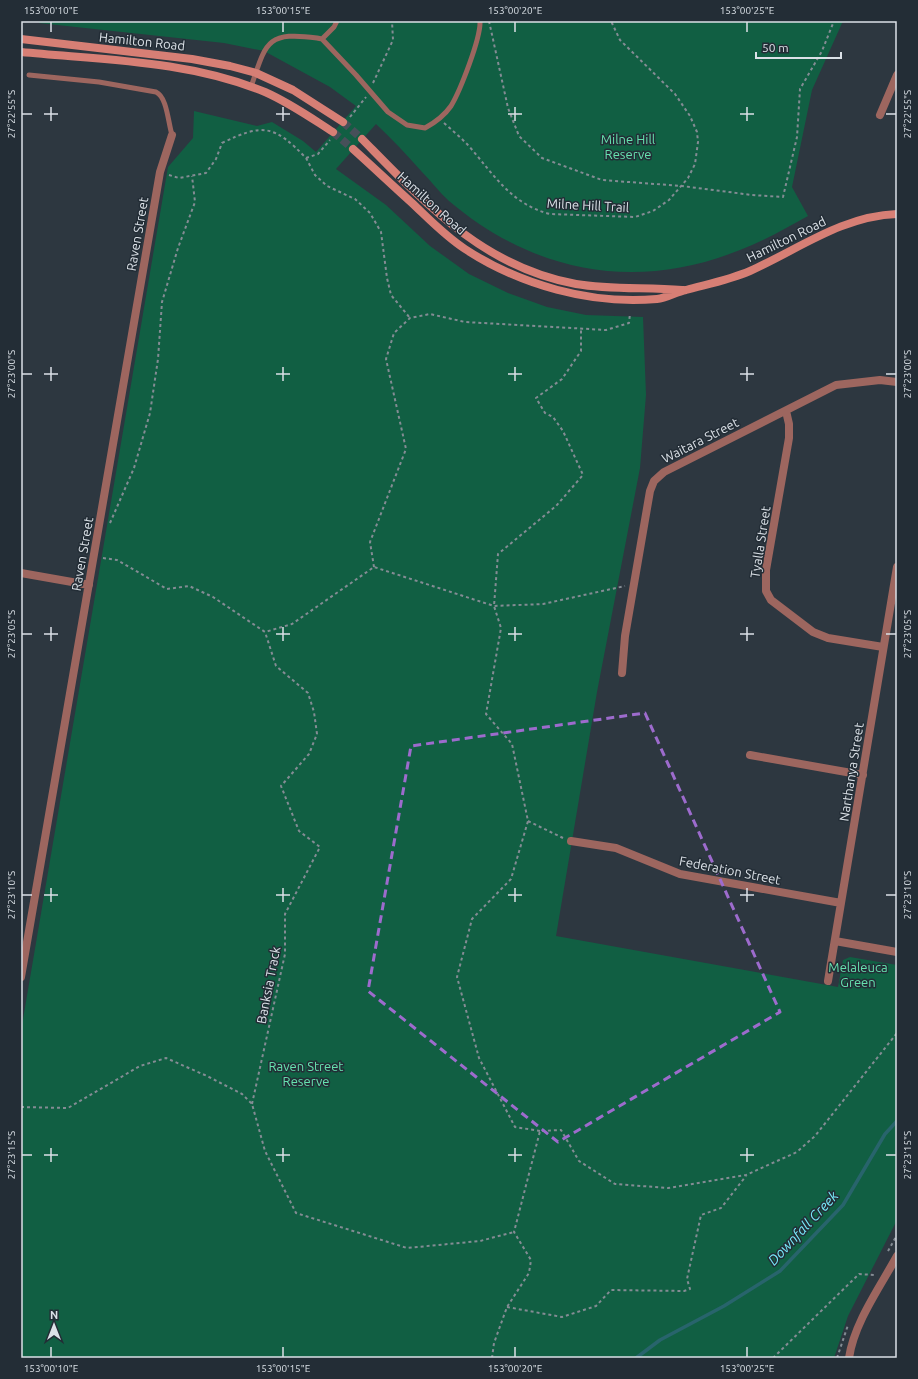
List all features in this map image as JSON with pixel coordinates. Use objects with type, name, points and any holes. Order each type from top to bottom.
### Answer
[{"type":"main road","name":"Hamilton Road","points":[[21,39],[206,60],[256,73],[293,90],[343,122]]},
{"type":"main road","name":"Hamilton Road","points":[[21,52],[174,67],[207,73],[251,87],[296,108],[333,132]]},
{"type":"main road","name":"Hamilton Road","points":[[362,139],[417,195],[448,223],[468,238],[503,259],[536,272],[575,283],[618,288],[685,290]]},
{"type":"main road","name":"Hamilton Road","points":[[353,149],[451,238],[481,258],[522,278],[579,295],[618,299],[659,299],[685,290],[720,282],[749,271],[842,225],[867,217],[897,214]]},
{"type":"street","points":[[880,115],[897,75]]},
{"type":"street","name":"Raven Street","points":[[21,977],[89,585],[98,557],[160,172],[172,135]]},
{"type":"street","name":"Waitara Street","points":[[622,673],[624,636],[650,491],[654,481],[664,472],[841,384],[880,380],[897,382]]},
{"type":"street","name":"Tyalla Street","points":[[786,411],[789,424],[789,438],[766,570],[766,591],[776,605],[820,636],[883,647]]},
{"type":"street","name":"Narthanya Street","points":[[828,981],[897,567]]},
{"type":"street","points":[[21,573],[89,585]]},
{"type":"street","points":[[750,755],[863,774]]},
{"type":"street","name":"Federation Street","points":[[571,841],[616,848],[680,874],[841,903]]},
{"type":"street","points":[[835,941],[897,952]]},
{"type":"street","points":[[849,1358],[852,1343],[860,1323],[897,1256]]},
{"type":"lane","points":[[322,40],[334,27],[337,21]]},
{"type":"lane","points":[[251,87],[264,51],[276,38],[293,36],[322,40],[388,112],[407,125],[425,128],[440,119],[451,105],[474,51],[480,21]]},
{"type":"lane","points":[[29,75],[100,82],[156,92],[160,94],[164,101],[167,120],[172,135]]},
{"type":"path","points":[[358,108],[370,91],[393,40],[392,21]]},
{"type":"path","points":[[489,21],[508,108],[519,136],[542,158],[602,180],[682,186],[752,195],[783,197],[797,138],[800,89],[822,51],[834,21]]},
{"type":"path","name":"Milne Hill Trail","points":[[440,119],[466,143],[498,182],[519,201],[537,211],[550,214],[635,217],[653,211],[670,200],[682,186],[695,164],[698,142],[697,132],[690,116],[675,94],[620,40],[611,21]]},
{"type":"path","points":[[160,172],[179,178],[206,173],[216,159],[222,143],[253,130],[263,130],[278,134],[291,142],[306,158],[315,175],[327,186],[355,199],[370,213],[381,232],[387,278],[391,295],[410,318]]},
{"type":"path","points":[[306,158],[318,154]]},
{"type":"path","points":[[109,524],[134,468],[150,413],[158,359],[162,302],[178,248],[195,202],[192,176]]},
{"type":"path","points":[[374,567],[370,542],[406,449],[386,359],[394,333],[410,318],[430,314],[465,322],[606,330],[628,323],[630,313]]},
{"type":"path","points":[[581,328],[581,351],[562,379],[536,398],[545,413],[553,417],[564,431],[582,475],[556,506],[498,554],[494,606],[501,628],[486,714],[512,744],[528,821],[511,879],[472,919],[457,977],[479,1058],[515,1127],[540,1131],[561,1130],[578,1161],[615,1184],[668,1188],[746,1175],[797,1152],[815,1136],[897,1033]]},
{"type":"path","points":[[98,557],[103,551]]},
{"type":"path","points":[[98,557],[117,560],[167,589],[189,586],[213,598],[265,632],[292,624],[374,567]]},
{"type":"path","points":[[374,567],[494,606],[543,604],[634,584]]},
{"type":"path","name":"Banksia Track","points":[[252,1104],[285,954],[285,914],[320,847],[300,832],[281,786],[310,754],[316,734],[314,712],[308,693],[276,666],[265,632]]},
{"type":"path","points":[[528,821],[571,841]]},
{"type":"path","points":[[21,1108],[68,1108],[140,1066],[166,1058],[207,1076],[242,1094],[252,1104],[265,1151],[296,1213],[407,1248],[480,1241],[514,1232]]},
{"type":"path","points":[[492,1358],[494,1343],[507,1307],[529,1273],[530,1260],[514,1232],[540,1131]]},
{"type":"path","points":[[507,1307],[562,1317],[596,1306],[611,1290],[684,1291],[690,1289],[687,1279],[701,1215],[721,1208],[746,1175]]},
{"type":"path","points":[[773,1358],[859,1274],[873,1276]]},
{"type":"path","points":[[369,1358],[374,1358]]},
{"type":"highlighted area","points":[[645,713],[780,1012],[558,1142],[368,991],[411,746]]},
{"type":"green space","name":"Raven Street Reserve","points":[[39,21],[843,21],[812,90],[792,187],[808,216],[775,234],[740,250],[701,263],[663,270],[625,272],[587,268],[551,259],[516,245],[482,226],[449,201],[376,124],[336,169],[386,205],[430,246],[469,274],[508,293],[547,307],[586,315],[643,317],[646,395],[640,468],[597,692],[556,936],[838,987],[843,960],[850,957],[897,965],[897,1220],[848,1316],[834,1358],[21,1358],[21,1031],[168,167],[193,138],[194,111],[257,126],[272,122],[303,141],[316,152],[356,106],[330,87],[264,51],[224,43],[39,23]]},
{"type":"waterway","name":"Downfall Creek","points":[[636,1358],[660,1340],[724,1306],[780,1271],[843,1205],[885,1134],[897,1121]]},
{"type":"tunnel","points":[[343,122],[362,139]]},
{"type":"tunnel","points":[[333,132],[353,149]]},
{"type":"park label","name":"Milne Hill Reserve","points":[[628,146]]},
{"type":"park label","name":"Melaleuca Green","points":[[858,974]]}]
